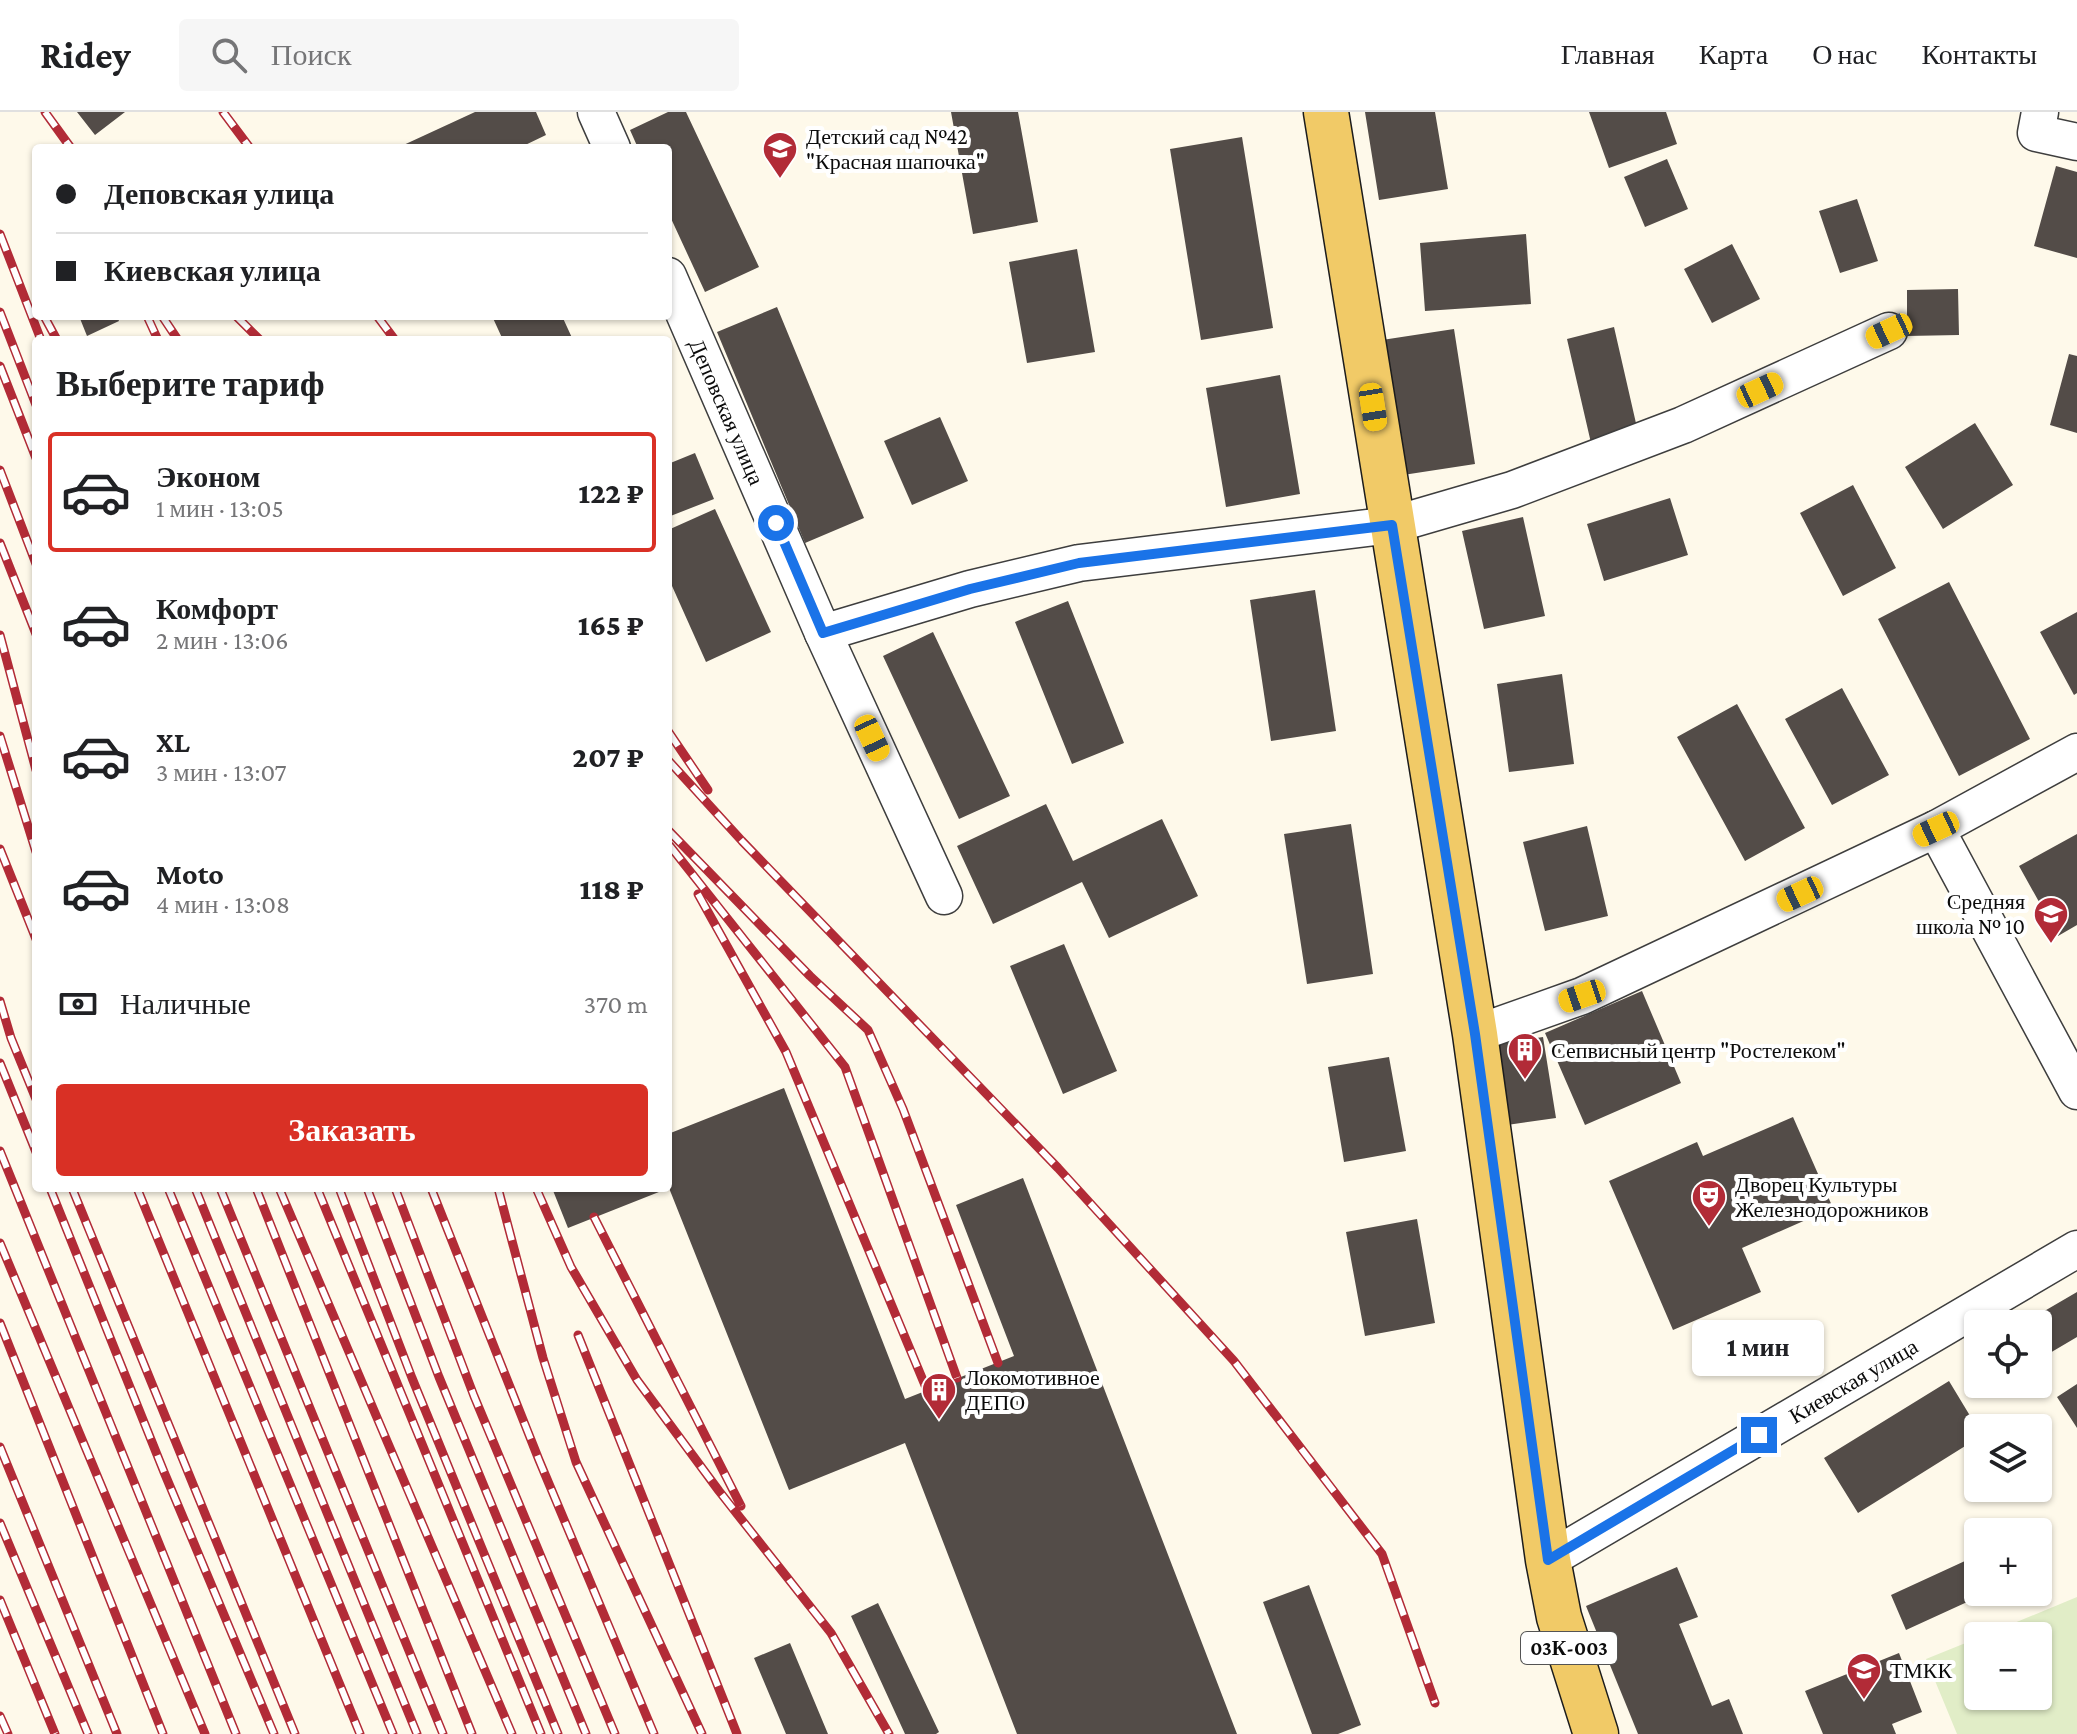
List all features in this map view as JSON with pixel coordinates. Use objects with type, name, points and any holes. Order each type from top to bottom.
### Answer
[{"type":"main road","points":[[1326,112],[1475,1034],[1548,1560]]},
{"type":"main road","name":"03К-003","points":[[1548,1560],[1559,1617],[1596,1734]]},
{"type":"street","points":[[596,112],[610,144]]},
{"type":"street","points":[[2038,122],[2077,142]]},
{"type":"street","name":"Деповская улица","points":[[672,285],[823,633],[944,896]]},
{"type":"street","points":[[823,633],[970,589],[1079,563],[1392,525],[1512,490],[1683,425],[1889,331]]},
{"type":"street","points":[[1475,1034],[1582,996],[1936,829],[2077,752]]},
{"type":"street","points":[[1936,829],[2077,1091]]},
{"type":"street","name":"Киевская улица","points":[[1548,1560],[2077,1249]]},
{"type":"green space","points":[[2077,1597],[2077,1734],[1957,1734],[1926,1659],[1964,1644],[1964,1710],[2052,1710],[2052,1622],[2017,1622]]},
{"type":"building","points":[[77,112],[125,112],[95,135]]},
{"type":"building","points":[[475,112],[536,112],[546,135],[527,144],[406,144]]},
{"type":"building","points":[[668,112],[686,112],[759,267],[705,292],[672,221],[672,144],[636,144],[630,130]]},
{"type":"building","points":[[951,112],[1018,112],[1038,222],[973,234]]},
{"type":"building","points":[[1365,112],[1435,112],[1448,189],[1379,200]]},
{"type":"building","points":[[1589,112],[1666,112],[1677,144],[1609,168]]},
{"type":"building","points":[[1242,137],[1273,328],[1201,340],[1170,149]]},
{"type":"building","points":[[1667,159],[1688,209],[1645,227],[1624,177]]},
{"type":"building","points":[[2056,166],[2077,172],[2077,258],[2034,246]]},
{"type":"building","points":[[1857,199],[1878,261],[1840,273],[1819,211]]},
{"type":"building","points":[[1526,234],[1531,304],[1425,311],[1420,243]]},
{"type":"building","points":[[1732,244],[1760,299],[1712,323],[1684,269]]},
{"type":"building","points":[[1077,249],[1095,352],[1027,363],[1009,262]]},
{"type":"building","points":[[1958,289],[1959,335],[1907,336],[1907,290]]},
{"type":"building","points":[[777,307],[864,518],[805,543],[717,332]]},
{"type":"building","points":[[81,320],[119,320],[119,321],[87,336]]},
{"type":"building","points":[[494,320],[564,320],[571,336],[501,336]]},
{"type":"building","points":[[1614,327],[1638,432],[1591,443],[1567,339]]},
{"type":"building","points":[[1454,329],[1475,464],[1403,475],[1382,340]]},
{"type":"building","points":[[2069,354],[2077,356],[2077,433],[2050,425]]},
{"type":"building","points":[[1280,375],[1300,494],[1226,507],[1206,388]]},
{"type":"building","points":[[940,417],[968,481],[912,505],[884,441]]},
{"type":"building","points":[[1975,423],[2013,485],[1943,529],[1905,467]]},
{"type":"building","points":[[695,453],[714,499],[672,515],[672,462]]},
{"type":"building","points":[[1853,485],[1896,568],[1843,596],[1800,513]]},
{"type":"building","points":[[1670,498],[1688,555],[1604,581],[1587,524]]},
{"type":"building","points":[[715,509],[771,632],[706,662],[672,586],[672,528]]},
{"type":"building","points":[[1523,517],[1545,616],[1484,629],[1462,531]]},
{"type":"building","points":[[1949,582],[2030,739],[1959,776],[1878,619]]},
{"type":"building","points":[[1315,590],[1336,731],[1271,741],[1250,600]]},
{"type":"building","points":[[1068,601],[1124,743],[1072,764],[1015,622]]},
{"type":"building","points":[[2077,612],[2077,693],[2074,695],[2040,632]]},
{"type":"building","points":[[933,632],[1010,796],[959,819],[883,656]]},
{"type":"building","points":[[1562,674],[1574,764],[1509,772],[1497,684]]},
{"type":"building","points":[[1842,688],[1889,775],[1832,805],[1785,719]]},
{"type":"building","points":[[1737,704],[1805,828],[1745,861],[1677,737]]},
{"type":"building","points":[[1046,804],[1073,861],[1162,819],[1198,896],[1109,938],[1082,882],[993,924],[957,846]]},
{"type":"building","points":[[1351,824],[1373,974],[1307,984],[1284,834]]},
{"type":"building","points":[[1587,826],[1608,916],[1545,931],[1523,842]]},
{"type":"building","points":[[2077,834],[2077,925],[2058,936],[2019,866]]},
{"type":"building","points":[[1064,944],[1117,1071],[1063,1094],[1010,966]]},
{"type":"building","points":[[1642,991],[1681,1083],[1585,1125],[1545,1033]]},
{"type":"building","name":"Сепвисный центр \"Ростелеком\"","points":[[1543,1037],[1556,1118],[1507,1125],[1494,1045]]},
{"type":"building","points":[[1389,1057],[1406,1151],[1344,1162],[1328,1067]]},
{"type":"building","name":"Локомотивное ДЕПО","points":[[784,1088],[905,1399],[1014,1356],[956,1205],[1023,1178],[1237,1734],[1017,1734],[905,1443],[789,1490],[671,1192],[672,1132]]},
{"type":"building","name":"Дворец Культуры Железнодорожников","points":[[1793,1117],[1833,1208],[1742,1248],[1761,1292],[1673,1330],[1609,1181],[1697,1142],[1703,1156]]},
{"type":"building","name":"Локомотивное ДЕПО","points":[[554,1192],[659,1192],[568,1228]]},
{"type":"building","points":[[1417,1219],[1435,1323],[1365,1336],[1346,1232]]},
{"type":"building","points":[[2077,1292],[2077,1337],[2052,1352],[2052,1310],[2046,1310]]},
{"type":"building","points":[[1949,1381],[1969,1414],[1964,1414],[1964,1447],[1858,1513],[1824,1458]]},
{"type":"building","points":[[2077,1384],[2077,1428],[2057,1397]]},
{"type":"building","points":[[1964,1561],[1964,1603],[1906,1630],[1891,1595]]},
{"type":"building","points":[[1677,1567],[1698,1617],[1679,1624],[1712,1706],[1729,1699],[1743,1734],[1638,1734],[1586,1606]]},
{"type":"building","points":[[1309,1585],[1361,1725],[1338,1734],[1312,1734],[1263,1602]]},
{"type":"building","points":[[878,1603],[939,1732],[936,1734],[905,1734],[851,1616]]},
{"type":"building","points":[[790,1643],[828,1734],[786,1734],[754,1658]]},
{"type":"building","name":"ТМКК","points":[[1899,1653],[1922,1712],[1892,1724],[1896,1734],[1823,1734],[1805,1691]]},
{"type":"railway","points":[[45,112],[68,144]]},
{"type":"railway","points":[[223,112],[247,144]]},
{"type":"railway","points":[[0,234],[32,317]]},
{"type":"railway","points":[[0,312],[32,395]]},
{"type":"railway","points":[[33,320],[39,336]]},
{"type":"railway","points":[[46,320],[55,336]]},
{"type":"railway","points":[[149,320],[156,336]]},
{"type":"railway","points":[[165,320],[175,336]]},
{"type":"railway","points":[[240,320],[256,336]]},
{"type":"railway","points":[[380,320],[392,336]]},
{"type":"railway","points":[[0,366],[32,448]]},
{"type":"railway","points":[[0,470],[32,554]]},
{"type":"railway","points":[[0,543],[32,624]]},
{"type":"railway","points":[[0,635],[32,755]]},
{"type":"railway","points":[[0,736],[32,839]]},
{"type":"railway","points":[[672,737],[708,790]]},
{"type":"railway","points":[[672,764],[1058,1168],[1234,1361],[1382,1554],[1435,1703]]},
{"type":"railway","points":[[672,834],[810,976],[868,1030],[903,1109],[998,1363]]},
{"type":"railway","points":[[0,849],[32,929]]},
{"type":"railway","points":[[672,849],[845,1067],[957,1378]]},
{"type":"railway","points":[[698,894],[786,1052],[927,1390]]},
{"type":"railway","points":[[0,1001],[32,1089]]},
{"type":"railway","points":[[0,1063],[32,1142]]},
{"type":"railway","points":[[0,1151],[236,1734]]},
{"type":"railway","points":[[52,1192],[274,1734]]},
{"type":"railway","points":[[74,1192],[295,1734]]},
{"type":"railway","points":[[139,1192],[360,1734]]},
{"type":"railway","points":[[170,1192],[393,1734]]},
{"type":"railway","points":[[197,1192],[417,1734]]},
{"type":"railway","points":[[222,1192],[443,1734]]},
{"type":"railway","points":[[258,1192],[472,1734]]},
{"type":"railway","points":[[281,1192],[512,1734]]},
{"type":"railway","points":[[319,1192],[541,1734]]},
{"type":"railway","points":[[341,1192],[412,1378],[558,1734]]},
{"type":"railway","points":[[369,1192],[439,1377],[586,1734]]},
{"type":"railway","points":[[397,1192],[474,1396],[615,1734]]},
{"type":"railway","points":[[433,1192],[539,1460],[654,1734]]},
{"type":"railway","points":[[499,1192],[543,1358],[576,1462],[702,1734]]},
{"type":"railway","points":[[538,1192],[571,1267],[637,1380],[719,1491],[831,1633],[889,1734]]},
{"type":"railway","points":[[594,1217],[741,1506]]},
{"type":"railway","points":[[0,1243],[205,1734]]},
{"type":"railway","points":[[0,1323],[163,1734]]},
{"type":"railway","points":[[578,1335],[737,1734]]},
{"type":"railway","points":[[0,1447],[117,1734]]},
{"type":"railway","points":[[0,1523],[88,1734]]},
{"type":"railway","points":[[0,1600],[55,1734]]},
{"type":"railway","points":[[0,1716],[8,1734]]},
{"type":"place","name":"Детский сад №42 \"Красная шапочка\"","points":[[780,180]]},
{"type":"place","name":"Средняя школа № 10","points":[[2051,945]]},
{"type":"place","name":"Сепвисный центр \"Ростелеком\"","points":[[1525,1081]]},
{"type":"place","name":"Дворец Культуры Железнодорожников","points":[[1709,1228]]},
{"type":"place","name":"Локомотивное ДЕПО","points":[[939,1421]]},
{"type":"place","name":"ТМКК","points":[[1864,1701]]},
{"type":"route","points":[[776,523],[823,633],[970,589],[1079,563],[1392,525],[1475,1034],[1548,1560],[1759,1435]]}]
